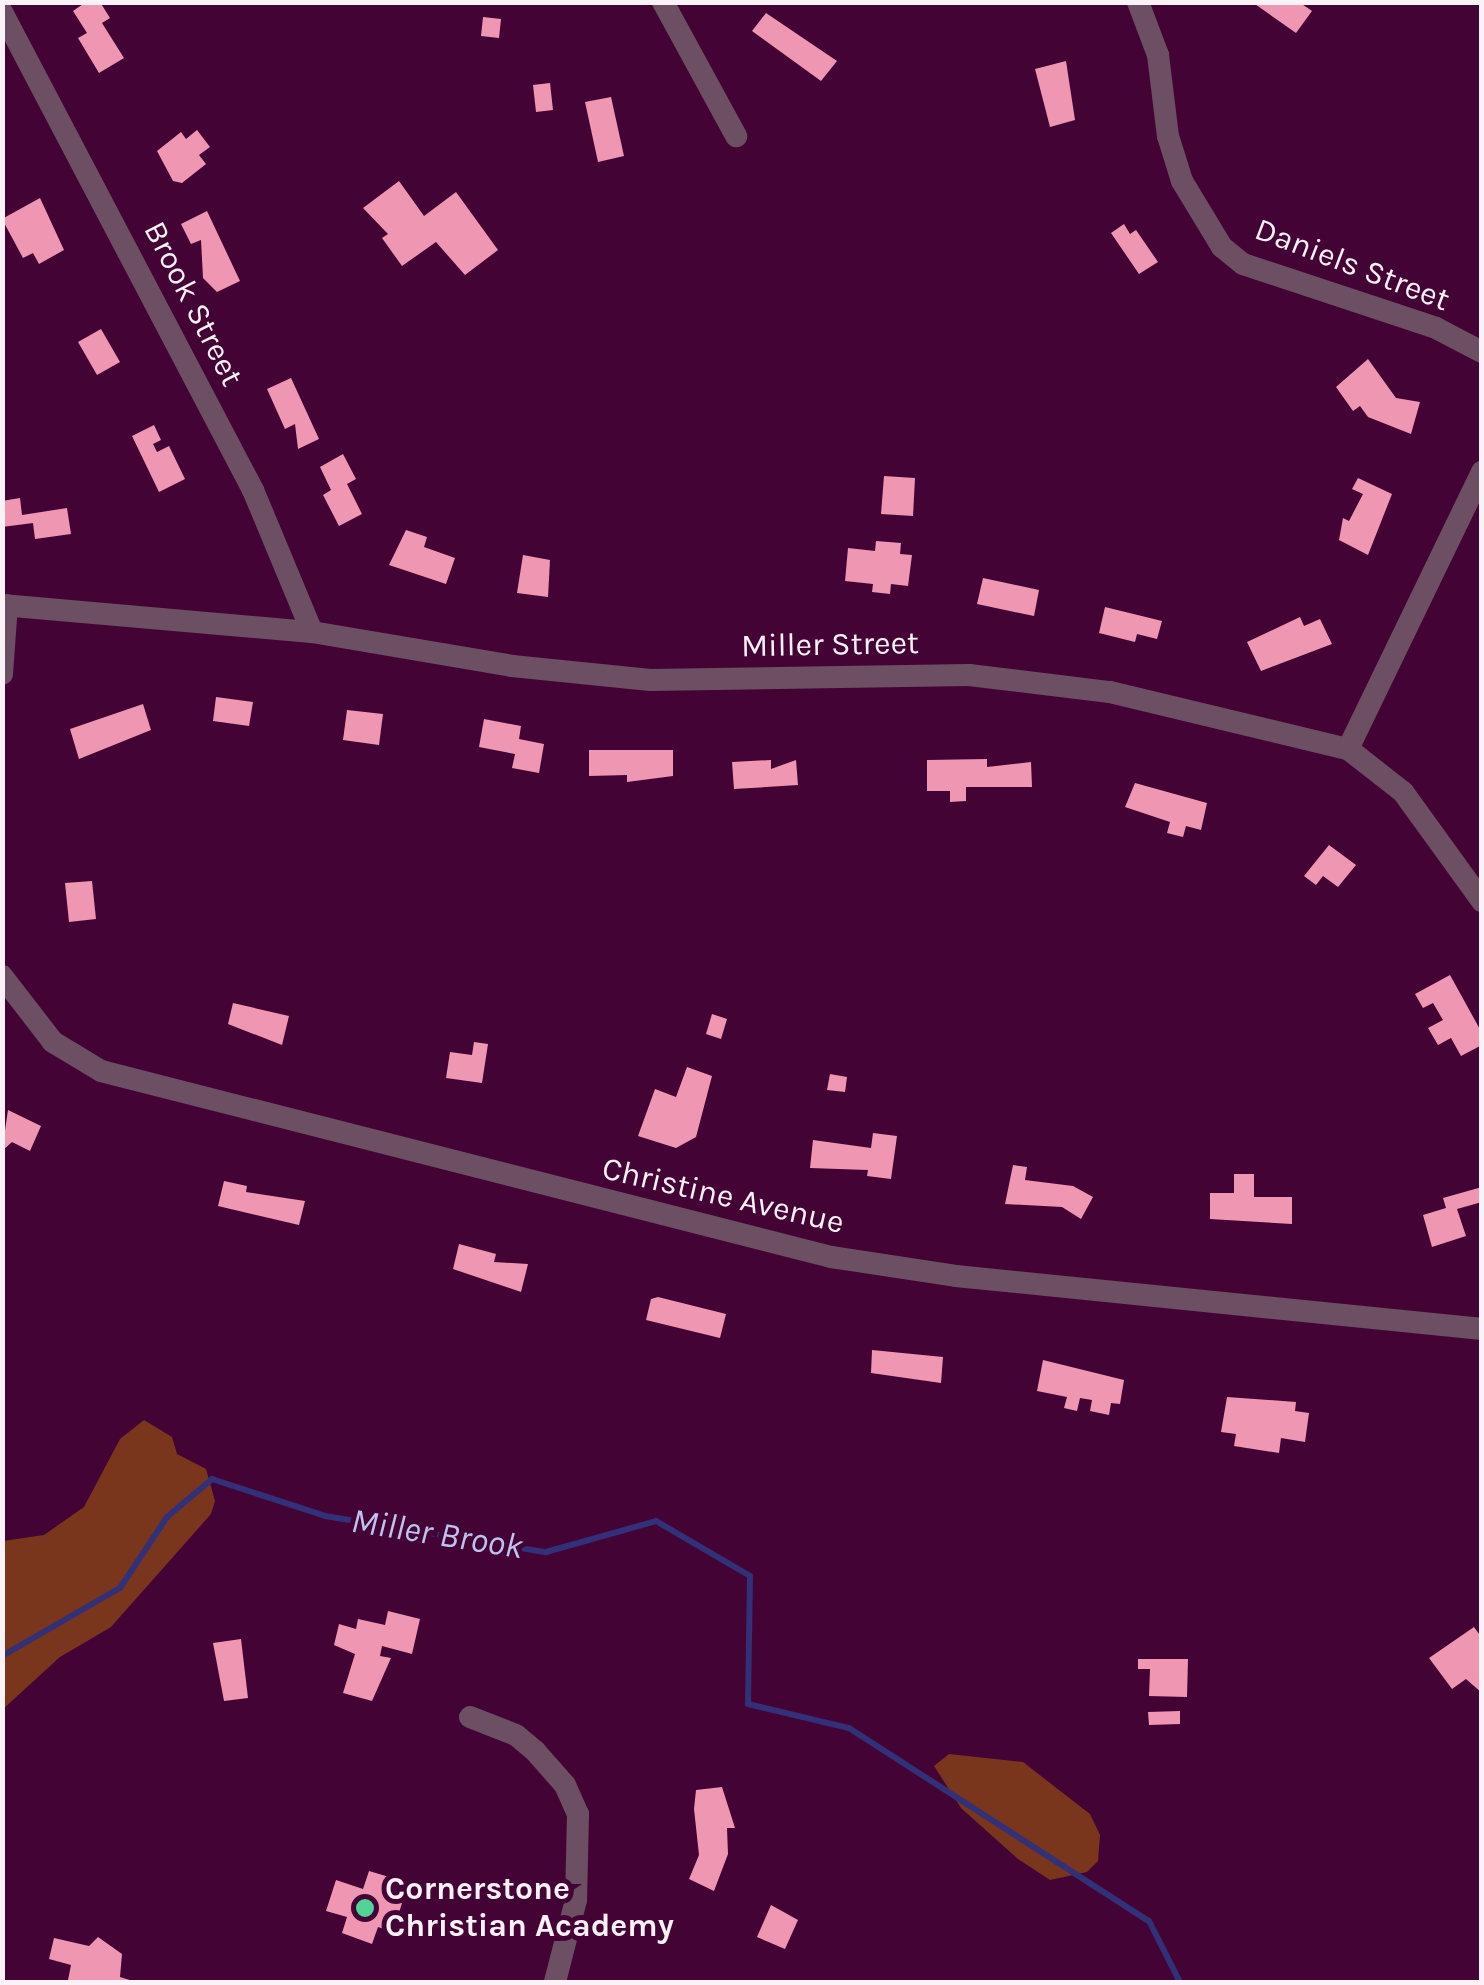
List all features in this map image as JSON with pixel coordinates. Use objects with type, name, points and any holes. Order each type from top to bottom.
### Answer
[{"type":"street","points":[[662,2],[736,136]]},
{"type":"street","name":"Daniels Street","points":[[1138,2],[1158,55],[1168,136],[1182,181],[1222,247],[1244,264],[1436,328],[1482,352]]},
{"type":"street","name":"Brook Street","points":[[2,12],[253,490],[312,632]]},
{"type":"street","points":[[1482,472],[1348,749],[1403,792],[1482,901]]},
{"type":"street","points":[[2,674],[5,605]]},
{"type":"street","name":"Miller Street","points":[[5,605],[312,632],[512,666],[650,680],[1017,678],[1110,692],[1348,749]]},
{"type":"street","name":"Christine Avenue","points":[[2,976],[54,1042],[102,1071],[345,1138],[831,1257],[956,1276],[1482,1329]]},
{"type":"street","points":[[470,1717],[516,1735],[536,1751],[566,1785],[578,1814],[576,1900],[554,1982]]},
{"type":"shaded area","points":[[144,1420],[172,1437],[177,1454],[206,1469],[215,1501],[211,1514],[111,1627],[60,1657],[3,1709],[3,1541],[44,1535],[84,1507],[120,1439]]},
{"type":"shaded area","points":[[949,1754],[1023,1762],[1090,1814],[1100,1835],[1098,1861],[1087,1872],[1050,1880],[1018,1859],[961,1808],[934,1766]]},
{"type":"building","points":[[86,2],[100,2],[110,18],[102,23],[124,58],[99,73],[78,38],[87,33],[73,11]]},
{"type":"building","points":[[1252,2],[1299,2],[1312,11],[1296,33]]},
{"type":"building","points":[[766,13],[837,61],[821,81],[752,31]]},
{"type":"building","points":[[483,17],[501,19],[499,38],[481,36]]},
{"type":"building","points":[[1066,61],[1075,120],[1050,127],[1035,69]]},
{"type":"building","points":[[550,83],[553,110],[536,112],[533,85]]},
{"type":"building","points":[[611,97],[624,156],[598,162],[585,102]]},
{"type":"building","points":[[197,130],[210,147],[199,155],[206,164],[182,183],[173,181],[157,151],[181,132],[186,139]]},
{"type":"building","points":[[399,181],[424,216],[456,192],[498,250],[465,275],[436,242],[402,266],[382,238],[388,234],[363,208]]},
{"type":"building","points":[[40,198],[64,250],[39,264],[33,253],[23,258],[2,219]]},
{"type":"building","points":[[207,211],[240,281],[217,292],[203,278],[201,240],[191,244],[181,224]]},
{"type":"building","points":[[1124,224],[1130,234],[1136,230],[1158,262],[1139,274],[1111,233]]},
{"type":"building","points":[[101,329],[120,362],[97,375],[78,342]]},
{"type":"building","points":[[1368,359],[1396,398],[1420,402],[1411,434],[1368,417],[1360,406],[1353,411],[1336,387]]},
{"type":"building","points":[[291,378],[319,439],[298,449],[295,424],[285,429],[267,389]]},
{"type":"building","points":[[154,425],[161,440],[153,444],[157,452],[169,446],[185,479],[159,492],[132,436]]},
{"type":"building","points":[[343,454],[356,479],[347,484],[362,514],[339,526],[323,495],[331,490],[320,467]]},
{"type":"building","points":[[884,476],[915,478],[913,516],[881,514]]},
{"type":"building","points":[[1358,478],[1392,494],[1368,555],[1339,540],[1343,518],[1349,521],[1363,494],[1352,489]]},
{"type":"building","points":[[20,498],[22,515],[67,508],[71,534],[35,539],[33,523],[2,527],[2,501]]},
{"type":"building","points":[[406,530],[427,537],[424,547],[455,558],[446,584],[389,565]]},
{"type":"building","points":[[876,541],[901,543],[900,554],[912,555],[908,586],[891,584],[890,594],[872,592],[873,584],[845,581],[848,548],[875,551]]},
{"type":"building","points":[[523,555],[550,560],[548,597],[517,593]]},
{"type":"building","points":[[983,578],[1039,590],[1034,616],[977,604]]},
{"type":"building","points":[[1105,607],[1162,621],[1157,639],[1137,634],[1135,642],[1099,633]]},
{"type":"building","points":[[1300,617],[1304,626],[1320,619],[1332,644],[1261,671],[1247,642]]},
{"type":"building","points":[[216,697],[253,702],[249,726],[213,721]]},
{"type":"building","points":[[143,704],[151,730],[79,759],[70,729]]},
{"type":"building","points":[[347,710],[383,714],[379,745],[343,740]]},
{"type":"building","points":[[484,719],[521,726],[519,739],[544,744],[539,773],[512,768],[515,754],[479,747]]},
{"type":"building","points":[[589,750],[673,750],[673,776],[627,782],[627,775],[589,776]]},
{"type":"building","points":[[987,759],[987,767],[1031,762],[1032,787],[966,787],[966,801],[950,802],[950,791],[927,791],[927,760]]},
{"type":"building","points":[[771,760],[771,769],[796,760],[798,785],[734,789],[732,762]]},
{"type":"building","points":[[1135,783],[1207,803],[1201,830],[1186,826],[1183,837],[1167,833],[1170,822],[1125,807]]},
{"type":"building","points":[[1329,845],[1356,865],[1338,887],[1323,876],[1316,885],[1304,876]]},
{"type":"building","points":[[92,881],[96,919],[69,922],[65,883]]},
{"type":"building","points":[[1450,975],[1482,1033],[1482,1045],[1461,1056],[1451,1038],[1438,1045],[1428,1028],[1443,1020],[1433,1003],[1423,1008],[1415,994]]},
{"type":"building","points":[[233,1003],[289,1016],[282,1045],[228,1024]]},
{"type":"building","points":[[712,1014],[727,1019],[721,1039],[706,1034]]},
{"type":"building","points":[[474,1042],[488,1044],[482,1083],[446,1078],[450,1052],[472,1055]]},
{"type":"building","points":[[687,1067],[712,1076],[696,1137],[676,1148],[638,1136],[655,1089],[676,1097]]},
{"type":"building","points":[[830,1074],[847,1077],[845,1092],[827,1090]]},
{"type":"building","points":[[8,1110],[41,1126],[30,1151],[12,1142],[2,1151]]},
{"type":"building","points":[[873,1133],[897,1136],[891,1179],[867,1176],[868,1170],[810,1168],[813,1140],[871,1148]]},
{"type":"building","points":[[1013,1165],[1027,1167],[1025,1180],[1073,1186],[1093,1197],[1081,1219],[1062,1207],[1005,1204]]},
{"type":"building","points":[[1234,1174],[1254,1174],[1254,1197],[1292,1197],[1292,1224],[1210,1219],[1210,1193],[1234,1193]]},
{"type":"building","points":[[224,1181],[247,1186],[246,1192],[305,1201],[299,1225],[218,1206]]},
{"type":"building","points":[[1482,1187],[1482,1202],[1457,1209],[1466,1236],[1432,1247],[1423,1215],[1446,1208],[1443,1198]]},
{"type":"building","points":[[459,1244],[496,1254],[494,1262],[528,1264],[521,1292],[453,1269]]},
{"type":"building","points":[[658,1297],[726,1314],[720,1338],[646,1320],[651,1299]]},
{"type":"building","points":[[872,1350],[943,1357],[941,1383],[871,1373]]},
{"type":"building","points":[[1043,1360],[1124,1380],[1120,1404],[1111,1403],[1109,1415],[1090,1411],[1092,1400],[1080,1398],[1077,1411],[1064,1408],[1067,1397],[1037,1391]]},
{"type":"building","points":[[1227,1397],[1296,1402],[1295,1411],[1309,1413],[1305,1442],[1281,1438],[1279,1453],[1234,1446],[1236,1434],[1221,1432]]},
{"type":"building","points":[[388,1611],[420,1619],[412,1654],[382,1646],[380,1656],[391,1658],[372,1701],[343,1693],[355,1654],[334,1645],[339,1624],[356,1629],[358,1619],[385,1625]]},
{"type":"building","points":[[1474,1627],[1482,1638],[1482,1693],[1466,1679],[1452,1689],[1429,1658]]},
{"type":"building","points":[[241,1639],[248,1698],[224,1701],[213,1643]]},
{"type":"building","points":[[1138,1659],[1188,1659],[1187,1697],[1149,1696],[1150,1669],[1138,1669]]},
{"type":"building","points":[[1180,1711],[1180,1724],[1149,1725],[1148,1712]]},
{"type":"building","points":[[722,1787],[735,1828],[727,1828],[728,1854],[714,1891],[689,1879],[699,1855],[694,1809],[696,1790]]},
{"type":"building","points":[[369,1871],[396,1879],[389,1899],[402,1903],[393,1932],[378,1927],[372,1944],[342,1933],[347,1917],[326,1911],[336,1880],[363,1889]]},
{"type":"building","points":[[771,1905],[798,1920],[785,1949],[757,1937]]},
{"type":"building","points":[[98,1937],[122,1954],[120,1977],[136,1982],[68,1980],[71,1965],[49,1959],[54,1938],[89,1946]]},
{"type":"waterway","name":"Miller Brook","points":[[2,1656],[120,1588],[167,1517],[212,1479],[325,1516],[546,1552],[656,1521],[750,1576],[748,1704],[849,1728],[1149,1921],[1180,1982]]},
{"type":"place","name":"Cornerstone Christian Academy","points":[[365,1908]]}]
